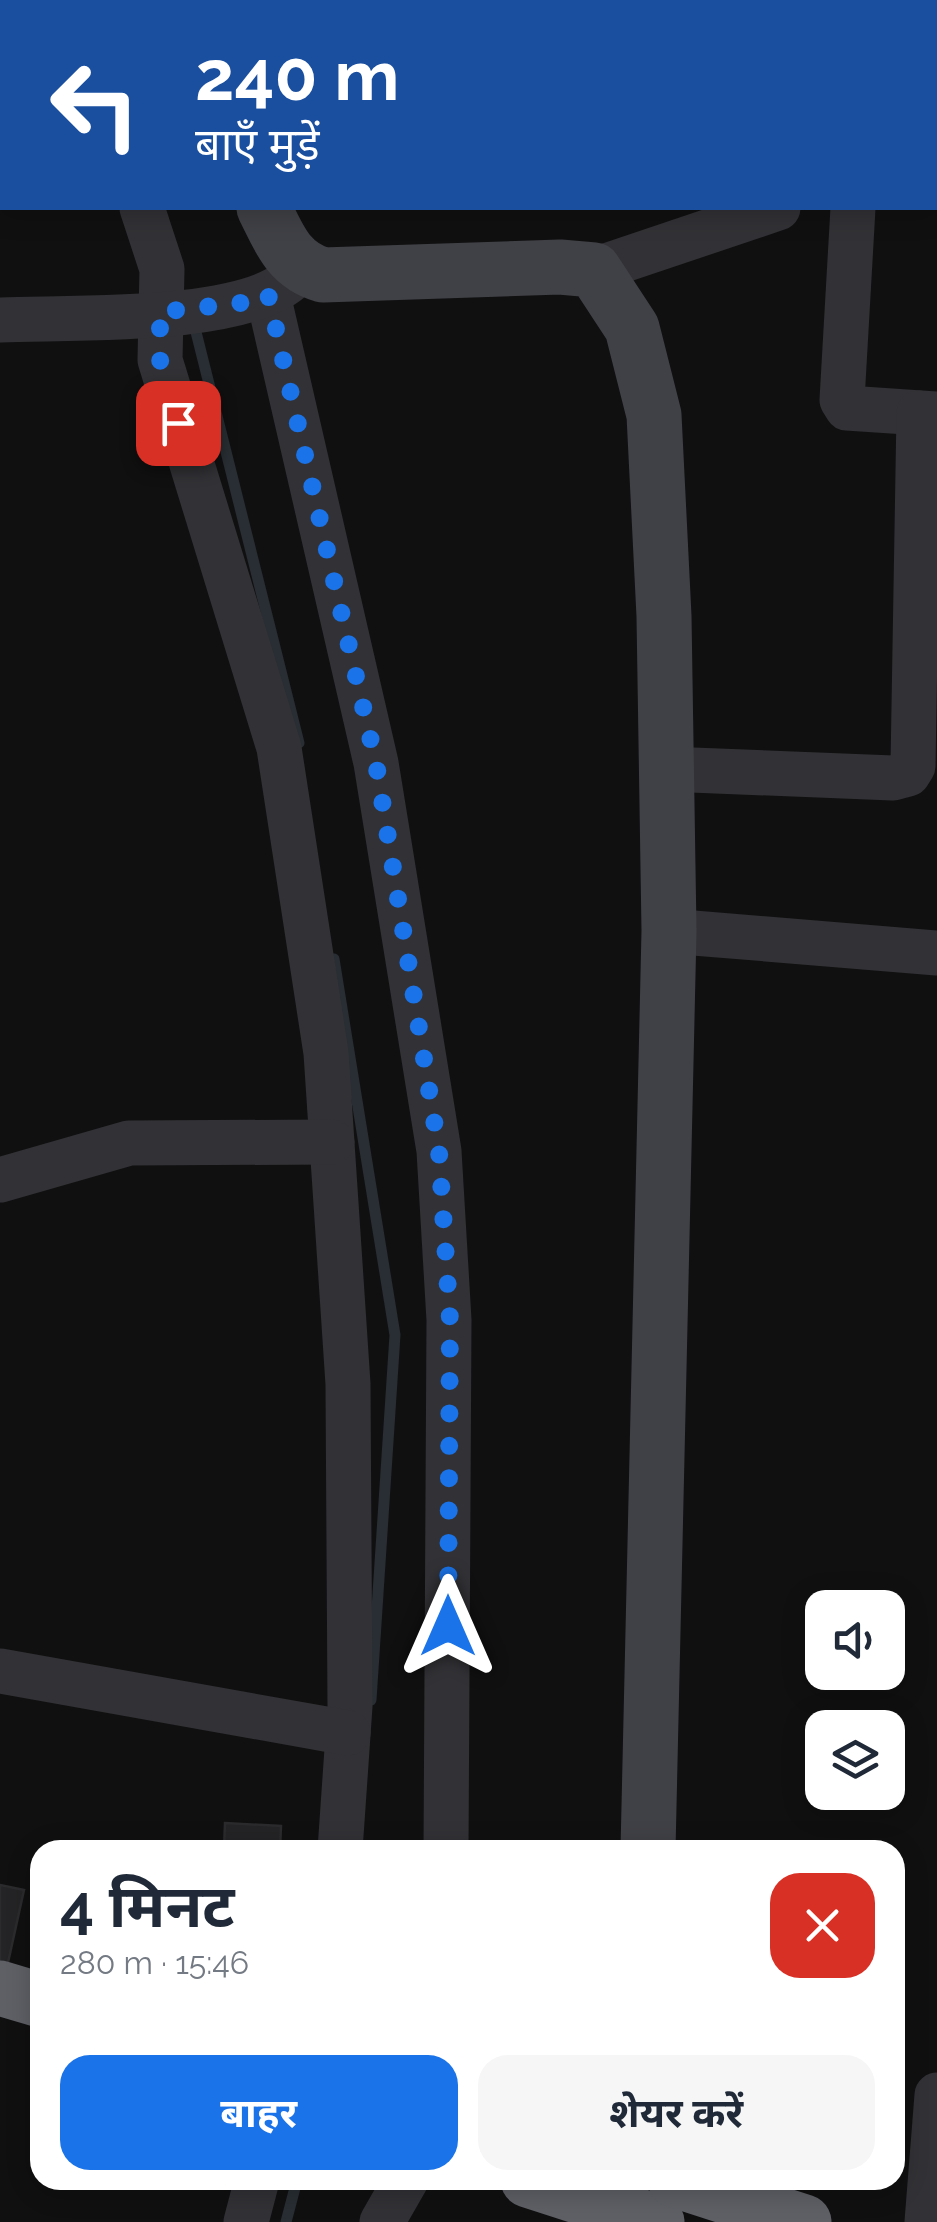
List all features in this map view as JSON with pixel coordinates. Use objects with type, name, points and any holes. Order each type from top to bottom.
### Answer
[{"type":"highway","points":[[0,1988],[30,1997]]},
{"type":"highway","points":[[0,2024],[30,2033]]},
{"type":"highway","points":[[573,2190],[636,2204]]},
{"type":"highway","points":[[706,2190],[804,2222]]},
{"type":"street","points":[[143,210],[171,312],[160,360],[279,748],[326,1053],[348,1384],[348,1733],[341,1840]]},
{"type":"street","points":[[265,210],[286,252],[273,289],[376,763],[439,1151],[450,1320],[446,1840]]},
{"type":"street","points":[[0,320],[171,312],[322,274],[560,267],[594,270],[772,210]]},
{"type":"street","points":[[667,769],[893,778],[913,766],[928,413],[847,408],[842,400],[853,210]]},
{"type":"street","points":[[594,270],[632,328],[654,415],[667,769],[669,931],[648,1840]]},
{"type":"street","points":[[669,931],[937,953]]},
{"type":"street","points":[[0,1180],[129,1143],[332,1142]]},
{"type":"street","points":[[0,1671],[348,1733]]},
{"type":"street","points":[[927,2222],[937,2095]]},
{"type":"street","points":[[246,2222],[254,2190]]},
{"type":"street","points":[[382,2222],[400,2190]]},
{"type":"building","points":[[225,1823],[281,1826],[280,1840],[224,1840]]},
{"type":"building","points":[[0,1885],[24,1890],[7,1967],[0,1966]]},
{"type":"waterway","points":[[193,320],[299,743]]},
{"type":"waterway","points":[[334,959],[395,1335],[371,1700]]},
{"type":"waterway","points":[[286,2222],[294,2190]]},
{"type":"route","points":[[178,423],[160,360],[160,312],[249,302],[268,294],[376,763],[439,1151],[450,1320],[448,1626]]}]
